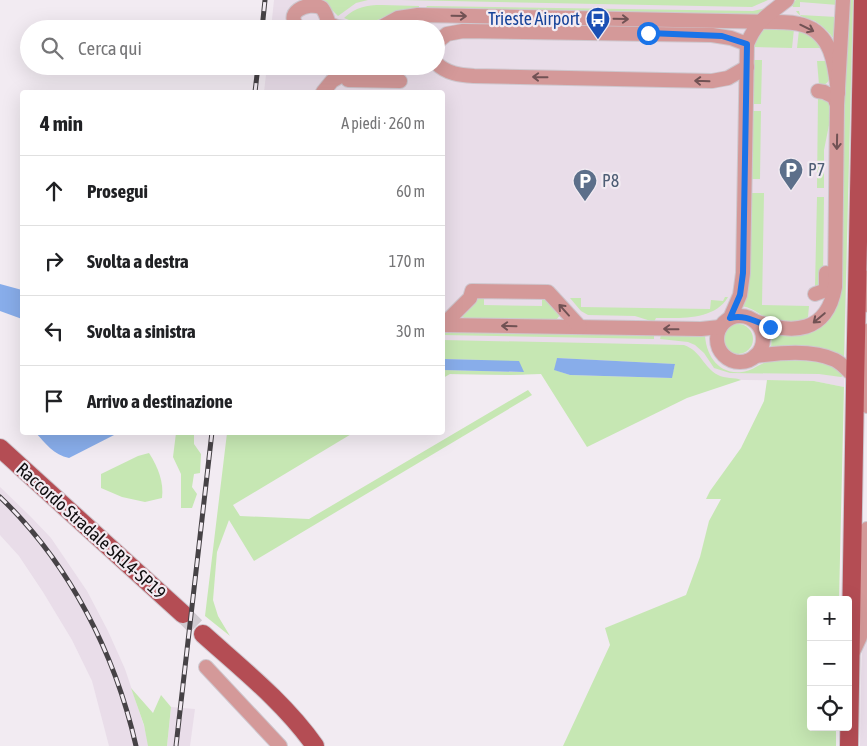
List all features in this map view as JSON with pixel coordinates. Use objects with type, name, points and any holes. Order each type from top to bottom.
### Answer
[{"type":"main road","points":[[851,641],[857,241],[863,0]]},
{"type":"main road","name":"Raccordo Stradale SR14-SP19","points":[[0,448],[183,614]]},
{"type":"main road","points":[[203,634],[274,699],[308,735],[315,746]]},
{"type":"main road","points":[[849,746],[850,686]]},
{"type":"lane","points":[[787,0],[760,21],[753,30],[747,44],[743,273],[740,295],[717,341],[718,348],[728,359],[742,362],[755,356],[796,354],[825,357],[844,366],[856,378]]},
{"type":"lane","points":[[755,322],[770,327],[803,328],[823,316],[829,308],[835,287],[838,99],[843,0]]},
{"type":"lane","points":[[296,20],[294,14],[296,8],[304,2],[311,2],[318,4],[323,9],[324,20]]},
{"type":"lane","points":[[394,20],[418,15],[760,21],[802,25],[819,34],[828,48],[834,62],[838,99]]},
{"type":"lane","points":[[445,36],[463,31],[712,35],[731,38],[747,44]]},
{"type":"lane","points":[[445,70],[458,75],[474,76],[712,81],[728,78],[747,67]]},
{"type":"lane","points":[[325,90],[332,81],[350,77],[400,81]]},
{"type":"lane","points":[[818,91],[838,99]]},
{"type":"lane","points":[[815,294],[826,290],[826,242],[835,222]]},
{"type":"lane","points":[[857,241],[867,305]]},
{"type":"lane","points":[[445,322],[470,298],[472,291],[548,292],[580,327]]},
{"type":"lane","points":[[445,324],[701,329],[738,316],[747,317],[760,327],[762,335],[760,350],[755,356]]},
{"type":"lane","points":[[867,330],[867,406]]},
{"type":"lane","points":[[852,655],[860,637],[867,529]]},
{"type":"lane","points":[[206,666],[280,746]]},
{"type":"shaded area","points":[[274,0],[853,0],[844,387],[814,381],[675,379],[527,373],[523,375],[445,374],[445,90],[264,90],[266,75],[445,75],[445,20],[272,20]]},
{"type":"shaded area","points":[[0,487],[51,538],[87,591],[125,669],[149,746],[109,746],[92,681],[72,640],[19,556],[0,535]]},
{"type":"shaded area","points":[[867,538],[867,746],[860,746],[861,676]]},
{"type":"shaded area","points":[[171,707],[195,709],[190,746],[167,746]]},
{"type":"green space","points":[[322,0],[368,0],[356,3],[338,16]]},
{"type":"green space","points":[[401,0],[768,0],[752,7]]},
{"type":"green space","points":[[796,0],[838,0],[838,5],[800,2],[800,7],[793,7],[791,4]]},
{"type":"green space","points":[[847,0],[853,0],[844,357],[821,349],[771,348],[772,334],[796,335],[830,317],[837,307],[841,291]]},
{"type":"green space","points":[[371,5],[419,6],[419,9],[404,10],[377,20],[349,20],[344,18],[353,11]]},
{"type":"green space","points":[[427,6],[753,11],[766,8],[757,15],[425,9]]},
{"type":"green space","points":[[801,15],[837,17],[834,39],[826,29]]},
{"type":"green space","points":[[763,28],[794,29],[792,48],[752,47]]},
{"type":"green space","points":[[799,30],[813,36],[824,48],[797,48]]},
{"type":"green space","points":[[752,60],[762,60],[761,104],[749,104]]},
{"type":"green space","points":[[817,61],[830,61],[830,78],[824,85],[819,85]]},
{"type":"green space","points":[[818,95],[822,95],[830,103],[830,120],[824,150],[824,188],[817,188]]},
{"type":"green space","points":[[749,111],[761,111],[760,179],[750,179],[750,193],[764,193],[762,305],[809,306],[808,317],[798,321],[775,321],[740,306]]},
{"type":"green space","points":[[817,197],[824,197],[823,277],[820,285],[815,287]]},
{"type":"green space","points":[[484,296],[484,305],[542,306],[542,298],[544,298],[561,314],[556,320],[464,318],[462,316],[480,297]]},
{"type":"green space","points":[[725,297],[728,297],[722,305],[705,314],[685,318],[656,318],[654,322],[635,316],[588,315],[581,311],[570,298],[581,298],[581,307],[710,309],[711,300],[723,301]]},
{"type":"green space","points":[[738,324],[744,325],[752,333],[752,345],[744,353],[738,354],[732,353],[724,345],[723,339],[724,333],[732,325]]},
{"type":"green space","points":[[445,331],[654,335],[654,339],[445,335]]},
{"type":"green space","points":[[705,333],[710,355],[714,362],[726,370],[742,372],[763,363],[783,360],[820,362],[832,365],[843,376],[730,373],[714,368],[704,353],[695,345],[688,342],[660,339],[661,335]]},
{"type":"green space","points":[[445,340],[684,345],[694,351],[713,372],[724,377],[741,380],[687,398],[587,447],[541,374],[450,374],[445,377],[445,370],[523,372],[482,360],[445,359]],"holes":[[[557,358],[675,365],[671,378],[570,375],[555,370]]]},
{"type":"green space","points":[[767,380],[814,381],[844,387],[839,596],[807,596],[807,731],[836,731],[836,746],[563,746],[610,645],[605,628],[686,595],[700,557],[709,521],[721,499],[706,499],[741,448],[764,401]]},
{"type":"green space","points":[[528,390],[532,395],[254,561],[229,520],[217,552],[213,600],[218,616],[230,636],[205,616],[227,435],[350,435],[233,505],[240,516],[309,519]]},
{"type":"green space","points":[[176,435],[194,435],[194,444],[201,454],[200,473],[194,474],[192,487],[197,494],[192,508],[181,508],[181,474],[173,457]]},
{"type":"green space","points":[[149,453],[160,475],[162,498],[145,502],[122,497],[101,488],[101,474],[138,456]]},
{"type":"green space","points":[[131,688],[153,713],[161,695],[171,707],[167,746],[148,746],[144,725]]},
{"type":"water","points":[[0,284],[20,289],[20,318],[0,311]]},
{"type":"water","points":[[557,358],[675,364],[672,378],[570,375],[554,370]]},
{"type":"water","points":[[445,359],[519,361],[524,372],[445,370]]},
{"type":"water","points":[[38,435],[114,435],[69,458],[46,445]]},
{"type":"tunnel","points":[[183,614],[203,634]]},
{"type":"railway","points":[[263,20],[265,0]]},
{"type":"railway","points":[[255,90],[257,75]]},
{"type":"railway","points":[[176,746],[212,435]]},
{"type":"railway","points":[[0,497],[25,523],[47,551],[68,580],[86,611],[116,677],[136,746]]},
{"type":"place","name":"Trieste Airport","points":[[598,40]]},
{"type":"place","name":"P7","points":[[791,191]]},
{"type":"place","name":"P8","points":[[585,202]]},
{"type":"route","points":[[648,33],[722,36],[747,44],[743,273],[740,295],[730,318],[738,316],[747,317],[770,327]]}]
